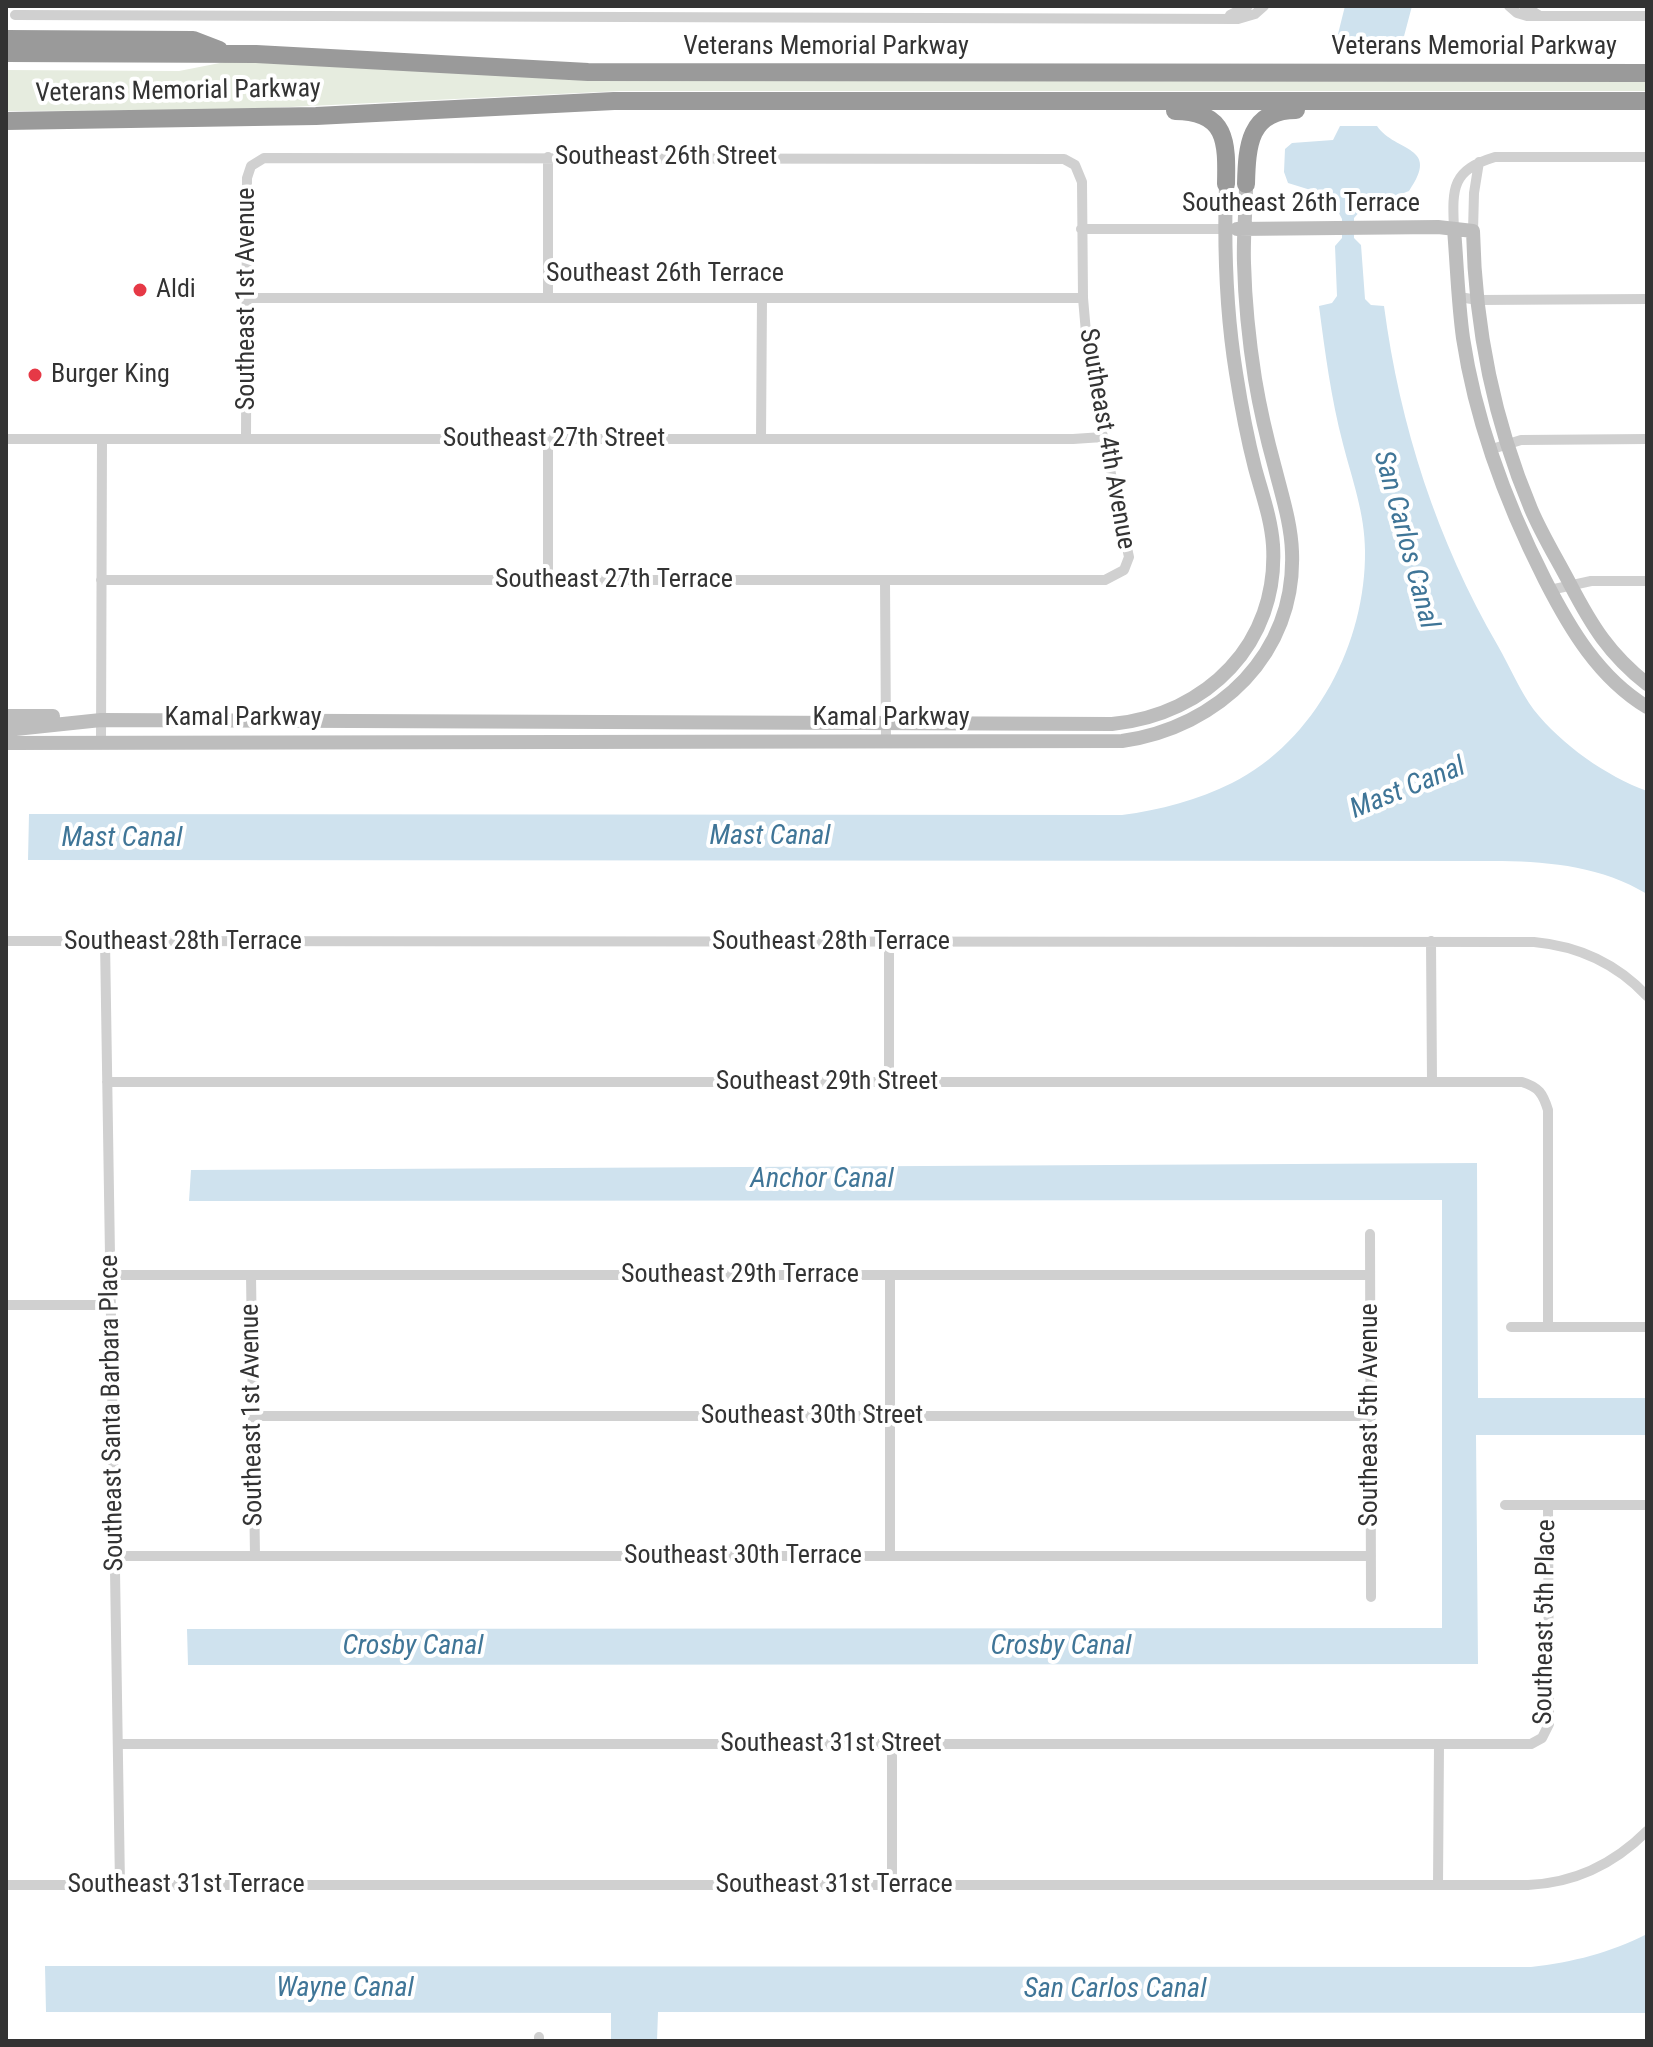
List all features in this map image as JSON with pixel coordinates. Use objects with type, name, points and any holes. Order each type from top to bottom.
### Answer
[{"type":"highway","points":[[6,39],[193,40],[230,54]]},
{"type":"highway","name":"Veterans Memorial Parkway","points":[[6,53],[230,54],[601,72],[1647,73]]},
{"type":"highway","points":[[6,64],[181,65],[230,54]]},
{"type":"highway","points":[[978,100],[1014,110],[1186,111],[1206,115],[1217,124],[1223,135],[1226,184]]},
{"type":"highway","name":"Veterans Memorial Parkway","points":[[6,121],[251,118],[614,101],[1647,101]]},
{"type":"highway","points":[[1246,184],[1253,134],[1259,124],[1276,111],[1517,111],[1623,101]]},
{"type":"highway","points":[[6,133],[166,130],[251,118]]},
{"type":"street","points":[[1212,18],[1237,13],[1248,6]]},
{"type":"street","points":[[15,15],[102,11],[1105,12],[1247,18],[1264,6]]},
{"type":"street","points":[[1509,6],[1527,16],[1647,16]]},
{"type":"street","points":[[1524,6],[1542,17]]},
{"type":"street","name":"Southeast 26th Street","points":[[256,161],[283,157],[1052,158],[1064,159],[1075,165]]},
{"type":"street","points":[[548,157],[548,298]]},
{"type":"street","points":[[1647,157],[1495,157],[1479,162],[1461,174],[1454,199],[1459,297],[1471,383],[1489,450],[1507,500],[1550,590],[1588,652],[1615,683],[1647,707]]},
{"type":"street","name":"Southeast 1st Avenue","points":[[246,439],[247,178],[256,161]]},
{"type":"street","points":[[1479,162],[1473,231],[1478,300],[1488,370],[1507,443],[1532,510],[1590,624],[1617,658],[1647,684]]},
{"type":"street","name":"Southeast 4th Avenue","points":[[1075,165],[1082,182],[1083,298],[1094,392],[1128,545],[1129,557],[1124,570]]},
{"type":"street","name":"Kamal Parkway","points":[[6,730],[101,720],[1112,724],[1171,711],[1202,693],[1240,657],[1265,609],[1274,558],[1271,527],[1235,370],[1228,306],[1226,184]]},
{"type":"street","name":"Kamal Parkway","points":[[6,743],[1122,741],[1148,738],[1172,730],[1205,714],[1233,692],[1256,666],[1274,637],[1286,606],[1292,551],[1287,515],[1255,378],[1244,261],[1246,184]]},
{"type":"street","name":"Southeast 26th Terrace","points":[[1081,229],[1473,231]]},
{"type":"street","points":[[1459,297],[1478,300],[1647,299]]},
{"type":"street","name":"Southeast 26th Terrace","points":[[246,298],[1083,298]]},
{"type":"street","points":[[761,439],[762,299]]},
{"type":"street","name":"Southeast 27th Street","points":[[6,439],[1103,437]]},
{"type":"street","points":[[101,742],[102,439]]},
{"type":"street","points":[[548,439],[548,580]]},
{"type":"street","points":[[1489,450],[1521,440],[1647,439]]},
{"type":"street","name":"Southeast 27th Terrace","points":[[101,580],[1105,580],[1124,570]]},
{"type":"street","points":[[885,580],[886,742]]},
{"type":"street","points":[[1550,590],[1591,581],[1647,581]]},
{"type":"street","points":[[6,716],[45,715],[101,720]]},
{"type":"street","name":"Southeast 28th Terrace","points":[[6,941],[1534,942],[1583,952],[1609,965],[1644,993]]},
{"type":"street","name":"Southeast Santa Barbara Place","points":[[105,941],[120,1885]]},
{"type":"street","points":[[1431,941],[1432,1081]]},
{"type":"street","points":[[889,942],[889,1082]]},
{"type":"street","name":"Southeast 29th Street","points":[[107,1082],[1522,1082],[1534,1085],[1544,1094],[1548,1110],[1548,1327]]},
{"type":"street","name":"Southeast 5th Avenue","points":[[1370,1234],[1371,1597]]},
{"type":"street","name":"Southeast 29th Terrace","points":[[110,1275],[1370,1275]]},
{"type":"street","name":"Southeast 1st Avenue","points":[[251,1275],[255,1556]]},
{"type":"street","points":[[890,1275],[890,1556]]},
{"type":"street","points":[[6,1305],[111,1305]]},
{"type":"street","points":[[1511,1327],[1647,1327]]},
{"type":"street","name":"Southeast 30th Street","points":[[253,1416],[1370,1416]]},
{"type":"street","points":[[1505,1505],[1647,1505]]},
{"type":"street","name":"Southeast 5th Place","points":[[1542,1738],[1549,1718],[1548,1505]]},
{"type":"street","name":"Southeast 30th Terrace","points":[[115,1556],[1371,1556]]},
{"type":"street","name":"Southeast 31st Street","points":[[118,1744],[1527,1745],[1542,1738]]},
{"type":"street","points":[[892,1744],[892,1885]]},
{"type":"street","points":[[1438,1885],[1439,1745]]},
{"type":"street","name":"Southeast 31st Terrace","points":[[6,1885],[1528,1885],[1562,1881],[1585,1874],[1615,1858],[1647,1831]]},
{"type":"shaded area","points":[[230,61],[1647,81],[1647,91],[620,91],[228,110],[6,111],[6,70],[179,71]]},
{"type":"water","points":[[1345,6],[1412,6],[1403,40],[1401,43],[1345,43],[1338,34]]},
{"type":"water","points":[[1340,126],[1377,126],[1418,157],[1418,176],[1409,191],[1391,198],[1369,201],[1354,218],[1354,238],[1361,245],[1365,299],[1371,305],[1384,306],[1411,439],[1439,524],[1476,606],[1524,695],[1545,723],[1571,747],[1616,777],[1647,791],[1647,894],[1595,872],[1540,863],[1502,861],[28,860],[29,814],[1122,815],[1178,804],[1232,783],[1262,765],[1288,742],[1311,715],[1346,653],[1363,585],[1363,524],[1335,410],[1319,306],[1332,303],[1337,296],[1335,246],[1342,238],[1342,219],[1330,196],[1288,183],[1284,172],[1285,149],[1292,143],[1333,140]]},
{"type":"water","points":[[1477,1163],[1478,1398],[1647,1398],[1647,1435],[1476,1435],[1478,1664],[188,1665],[187,1629],[1442,1628],[1442,1200],[189,1201],[191,1170]]},
{"type":"water","points":[[1647,1934],[1647,2013],[658,2012],[657,2041],[611,2041],[611,2013],[46,2012],[45,1966],[1531,1967],[1591,1956]]},
{"type":"place","name":"Aldi","points":[[140,290]]},
{"type":"place","name":"Burger King","points":[[35,375]]},
{"type":"water label","name":"San Carlos Canal","points":[[1405,540]]},
{"type":"water label","name":"Mast Canal","points":[[1408,789]]},
{"type":"water label","name":"Mast Canal","points":[[770,837]]},
{"type":"water label","name":"Mast Canal","points":[[122,839]]},
{"type":"water label","name":"Anchor Canal","points":[[822,1180]]},
{"type":"water label","name":"Crosby Canal","points":[[413,1647]]},
{"type":"water label","name":"Crosby Canal","points":[[1061,1647]]},
{"type":"water label","name":"Wayne Canal","points":[[345,1989]]},
{"type":"water label","name":"San Carlos Canal","points":[[1115,1990]]}]
